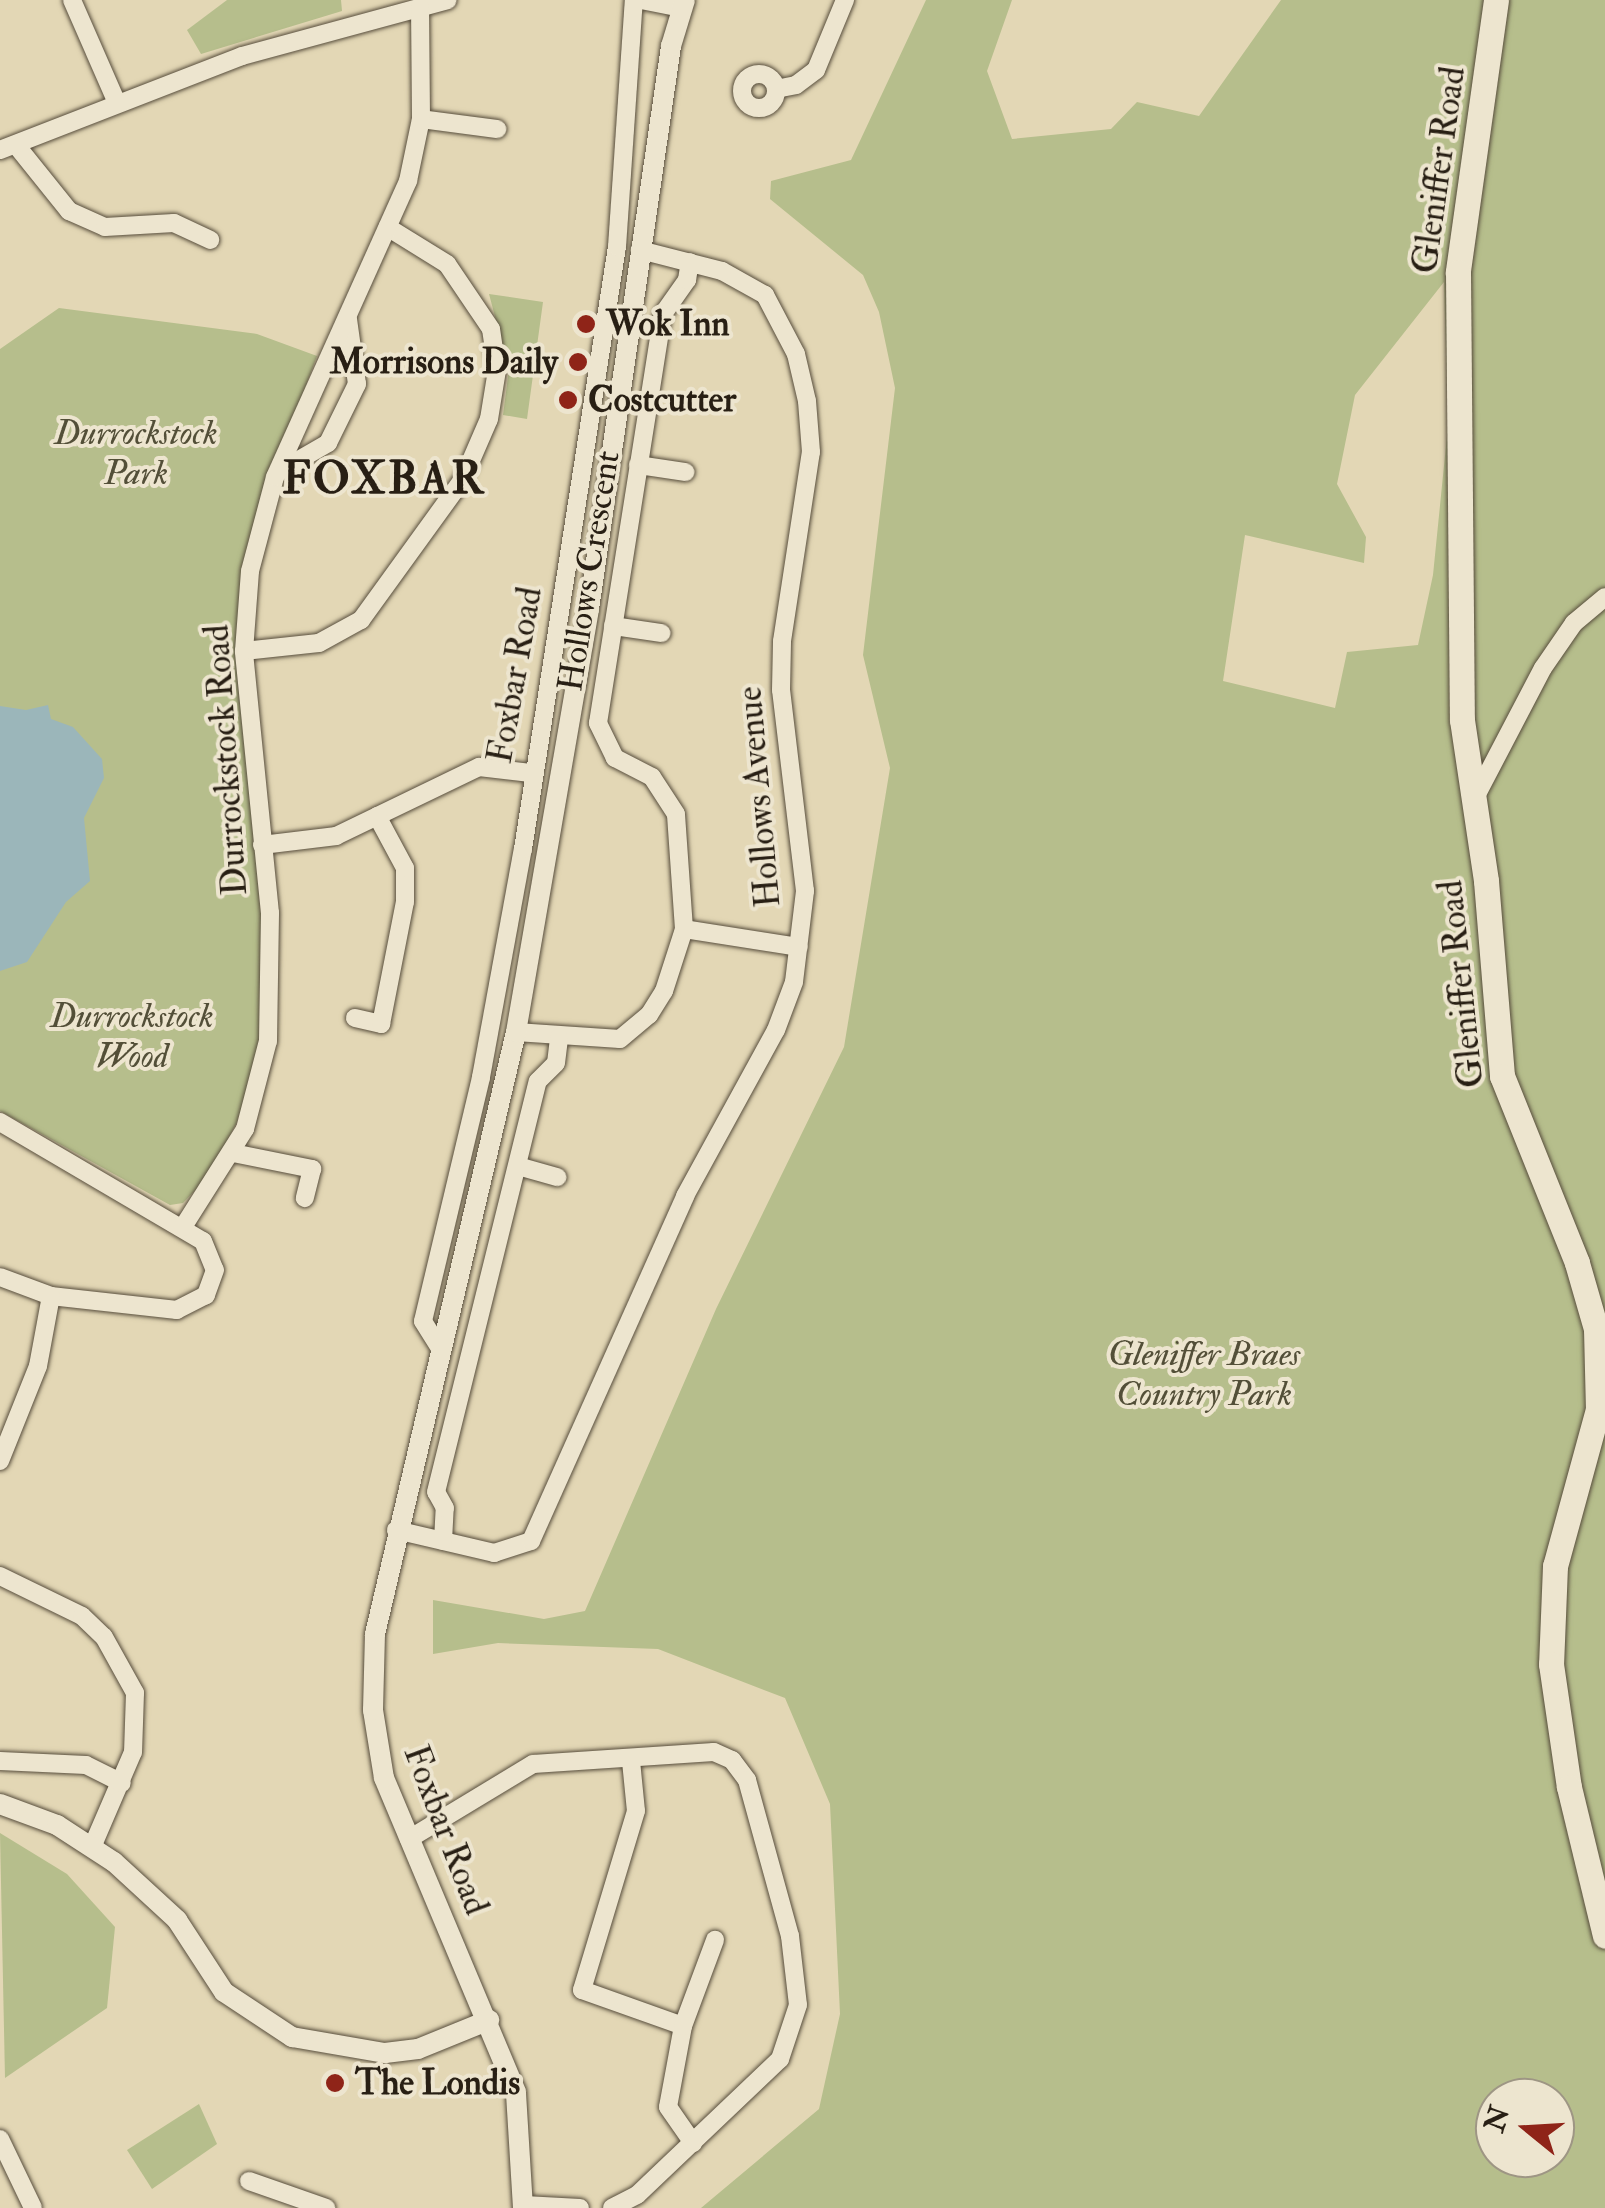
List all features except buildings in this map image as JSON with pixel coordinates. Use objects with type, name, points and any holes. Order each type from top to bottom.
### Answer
[{"type":"main road","name":"Gleniffer Road","points":[[1496,0],[1458,272],[1458,634],[1466,752],[1476,796],[1502,1076],[1577,1263],[1596,1329],[1598,1408],[1555,1566],[1551,1664],[1569,1787],[1605,1936]]},
{"type":"street","points":[[72,0],[116,103]]},
{"type":"street","points":[[210,240],[174,222],[105,227],[69,211],[8,147],[242,56],[448,0]]},
{"type":"street","points":[[637,0],[683,4]]},
{"type":"street","name":"Foxbar Road","points":[[441,1350],[423,1321],[481,1077],[531,773],[616,247],[637,0]]},
{"type":"street","points":[[776,89],[796,85],[816,70],[845,0]]},
{"type":"street","name":"Foxbar Road","points":[[524,2206],[520,2108],[490,2020],[384,1778],[373,1710],[375,1634],[406,1486],[516,1032],[589,609],[640,250],[683,4]]},
{"type":"street","name":"Durrockstock Road","points":[[183,1227],[233,1153],[268,1041],[270,913],[244,651],[250,571],[277,472],[408,181],[422,119],[420,8]]},
{"type":"street","points":[[422,119],[497,129]]},
{"type":"street","points":[[244,651],[319,642],[360,620],[463,479],[489,419],[497,370],[491,329],[447,264],[387,227]]},
{"type":"street","name":"Hollows Avenue","points":[[396,1530],[494,1552],[531,1540],[685,1196],[776,1030],[799,947],[804,891],[781,657],[811,452],[808,401],[796,354],[766,295],[690,262],[640,250]]},
{"type":"street","name":"Hollows Crescent","points":[[516,1032],[559,1038],[620,1038],[632,1031],[664,990],[684,928],[676,814],[652,778],[615,758],[598,723],[662,314],[687,280],[690,262]]},
{"type":"street","points":[[277,472],[328,443],[356,384],[348,316]]},
{"type":"street","points":[[638,465],[685,472]]},
{"type":"street","points":[[1476,796],[1543,668],[1574,623],[1605,597]]},
{"type":"street","points":[[613,626],[662,633]]},
{"type":"street","points":[[262,845],[336,836],[479,767],[531,773]]},
{"type":"street","points":[[355,1018],[381,1024],[405,902],[404,868],[378,816]]},
{"type":"street","points":[[684,928],[799,947]]},
{"type":"street","points":[[443,1540],[446,1508],[436,1492],[538,1081],[556,1063],[559,1038]]},
{"type":"street","points":[[0,1122],[183,1227],[212,1252],[210,1286],[188,1308],[176,1310],[51,1296],[0,1277]]},
{"type":"street","points":[[233,1153],[312,1169],[306,1198]]},
{"type":"street","points":[[518,1166],[558,1177]]},
{"type":"street","points":[[0,1461],[38,1366],[51,1296]]},
{"type":"street","points":[[406,1486],[436,1492]]},
{"type":"street","points":[[0,1576],[82,1616],[130,1677],[139,1719],[122,1783],[92,1847]]},
{"type":"street","points":[[409,1839],[533,1764],[631,1761],[714,1752],[732,1760],[747,1780],[790,1936],[798,2005],[780,2059],[637,2195],[612,2208]]},
{"type":"street","points":[[0,1761],[86,1765],[122,1783]]},
{"type":"street","points":[[631,1761],[636,1811],[582,1990],[683,2026]]},
{"type":"street","points":[[0,1804],[92,1847],[176,1920],[224,1992],[292,2037],[385,2053],[418,2049],[490,2020]]},
{"type":"street","points":[[692,2143],[668,2107],[683,2026],[715,1940]]},
{"type":"street","points":[[0,2139],[6,2166],[34,2208]]},
{"type":"street","points":[[250,2181],[302,2204],[326,2208]]},
{"type":"street","points":[[524,2206],[580,2208]]},
{"type":"green space","points":[[227,0],[341,0],[342,11],[201,54],[187,30]]},
{"type":"green space","name":"Gleniffer Braes Country Park","points":[[926,0],[1012,0],[987,71],[1012,139],[1111,129],[1137,102],[1199,116],[1281,0],[1605,0],[1605,2208],[701,2208],[819,2109],[840,2014],[830,1804],[785,1698],[658,1649],[498,1643],[433,1654],[433,1600],[544,1619],[585,1611],[716,1309],[844,1047],[890,768],[863,655],[895,388],[879,312],[863,275],[770,199],[771,181],[851,160]],"holes":[[[1444,282],[1448,426],[1433,575],[1418,645],[1347,652],[1335,708],[1223,681],[1245,535],[1364,563],[1366,537],[1337,484],[1355,395]]]},
{"type":"green space","points":[[489,294],[543,302],[527,419],[503,415],[509,369]]},
{"type":"green space","name":"Durrockstock Park","points":[[59,308],[257,334],[317,356],[251,532],[243,574],[237,663],[261,916],[260,1051],[237,1122],[208,1177],[183,1203],[170,1205],[0,1111],[0,349]]},
{"type":"green space","points":[[0,1833],[67,1874],[115,1927],[107,2008],[5,2078]]},
{"type":"green space","points":[[199,2104],[217,2144],[152,2189],[127,2150]]},
{"type":"water","points":[[48,705],[51,719],[73,727],[102,759],[104,778],[84,818],[90,881],[66,902],[27,962],[0,971],[0,706],[26,710]]},
{"type":"place","name":"Wok Inn","points":[[586,324]]},
{"type":"place","name":"Morrisons Daily","points":[[578,362]]},
{"type":"place","name":"Costcutter","points":[[568,400]]},
{"type":"place","name":"The Londis","points":[[335,2083]]},
{"type":"district","name":"FOXBAR","points":[[384,480]]},
{"type":"park label","name":"Durrockstock Wood","points":[[132,1036]]}]
